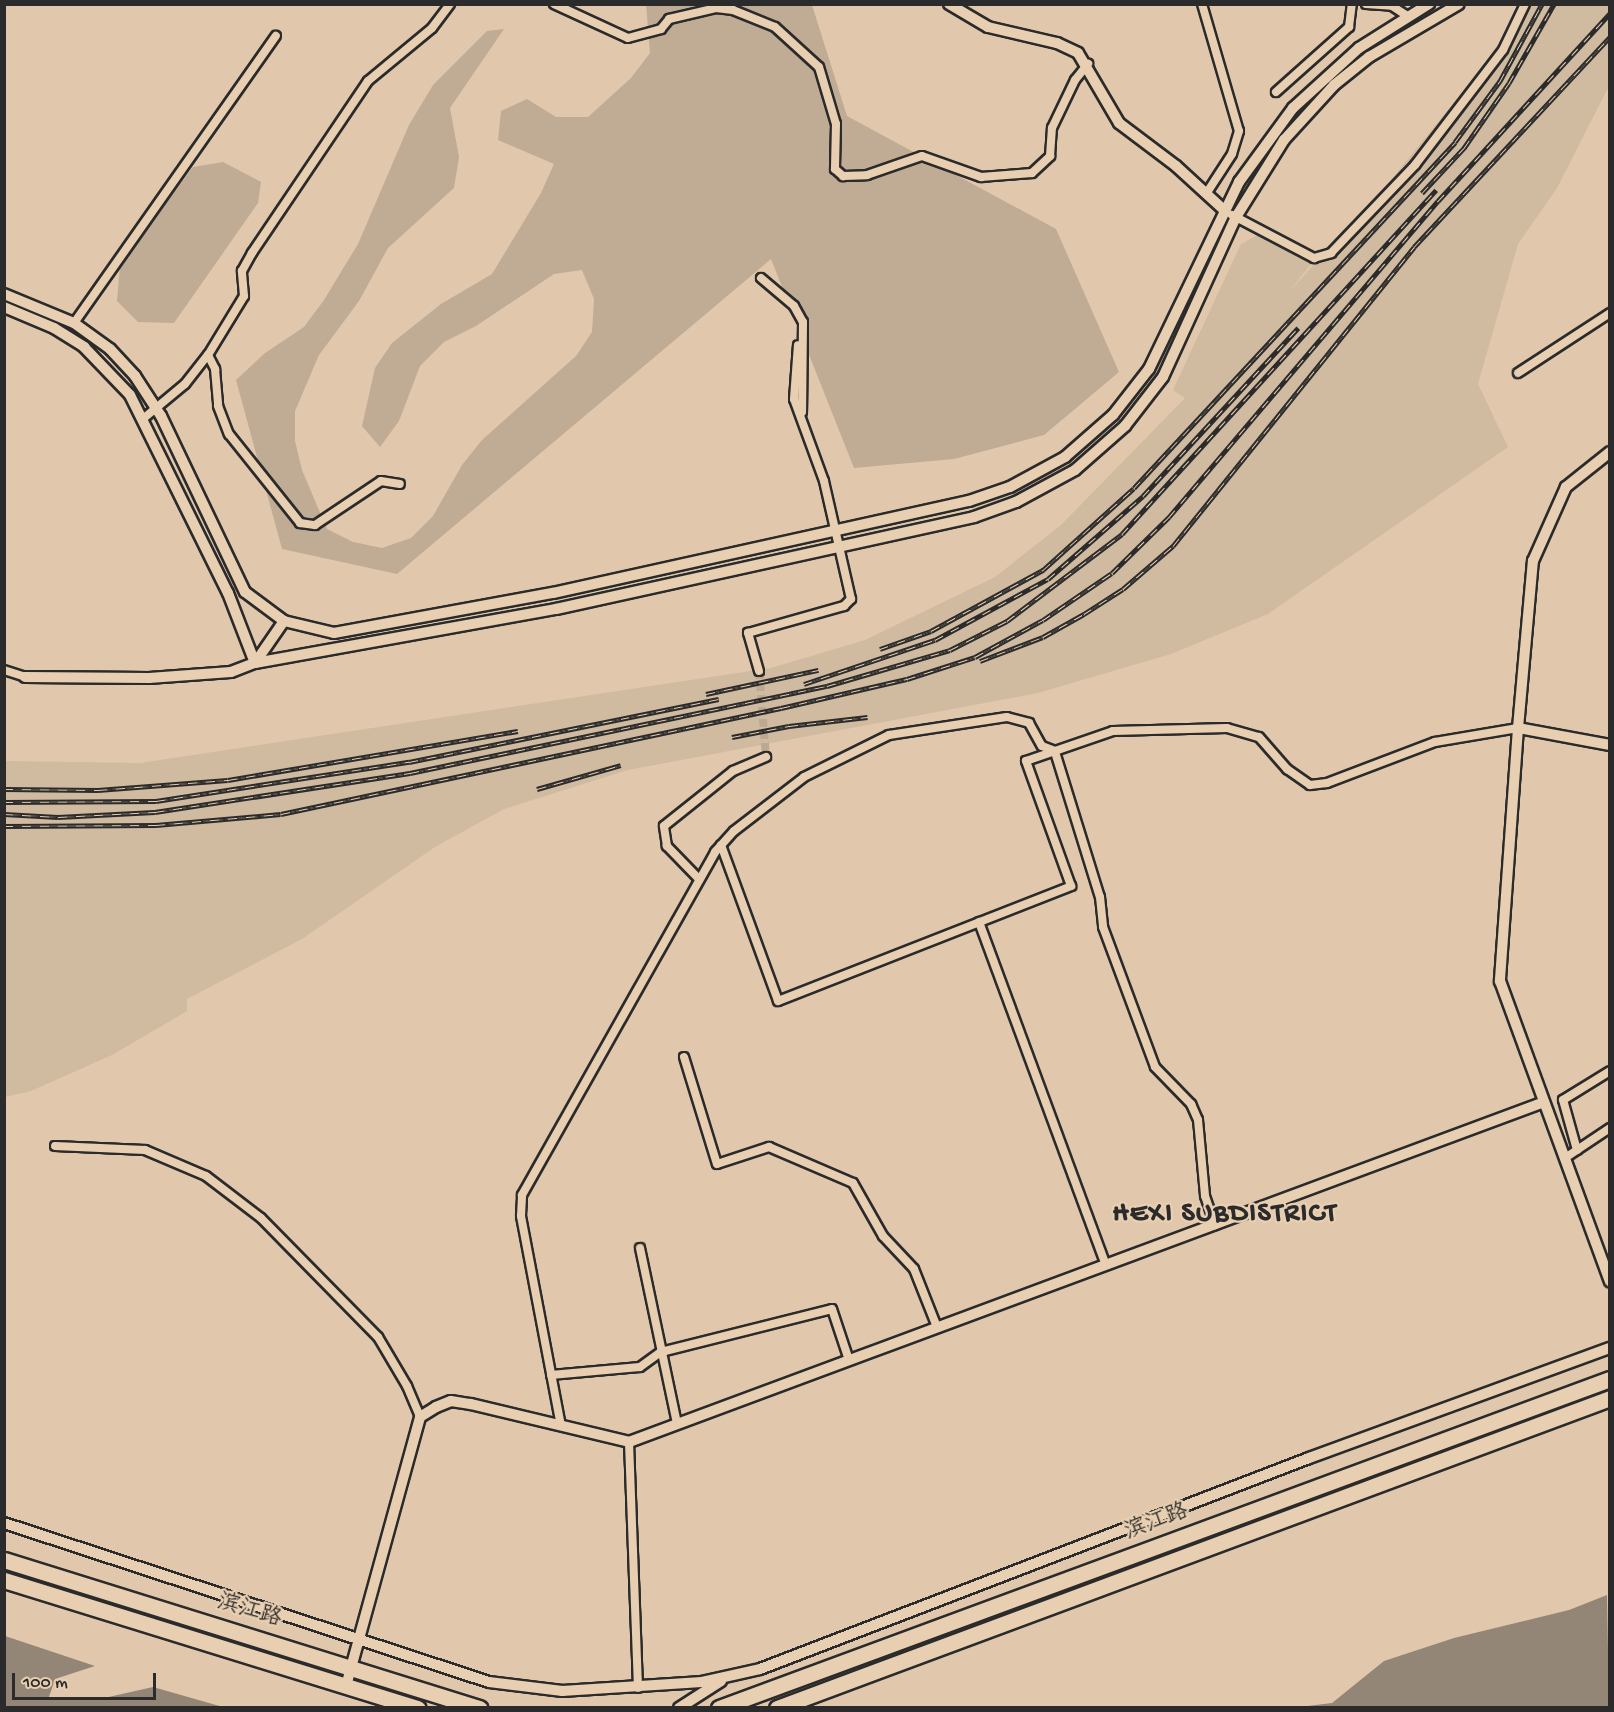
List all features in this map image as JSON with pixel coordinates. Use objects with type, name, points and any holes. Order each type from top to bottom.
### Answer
[{"type":"highway","name":"滨江路","points":[[719,1707],[1610,1379]]},
{"type":"highway","name":"滨江路","points":[[777,1707],[1610,1398]]},
{"type":"highway","name":"滨江路","points":[[4,1560],[480,1707]]},
{"type":"highway","name":"滨江路","points":[[4,1580],[418,1707]]},
{"type":"street","points":[[144,418],[185,384],[208,355],[244,296],[242,271],[252,253],[368,81],[432,28],[450,4]]},
{"type":"street","points":[[554,4],[628,38],[661,29],[669,20],[716,8],[733,10],[775,27],[819,67],[836,124],[835,169],[843,176],[867,175],[921,156],[981,177],[1032,173],[1050,156],[1052,128],[1075,80],[1088,64]]},
{"type":"street","points":[[949,4],[988,27],[1065,45],[1088,64],[1119,123],[1224,210],[1314,258],[1331,254],[1415,165],[1503,50],[1525,4]]},
{"type":"street","points":[[1202,4],[1239,131],[1232,154],[1206,194]]},
{"type":"street","points":[[1276,92],[1349,27],[1352,4]]},
{"type":"street","points":[[1366,4],[1393,5],[1408,17]]},
{"type":"street","points":[[4,670],[25,677],[149,678],[231,672],[255,663],[556,609],[995,510],[1056,482],[1093,457],[1125,426],[1163,377],[1236,217],[1270,158],[1318,101],[1369,57],[1459,4]]},
{"type":"street","points":[[4,294],[74,323],[123,362],[156,407],[245,592],[284,621],[334,633],[553,593],[990,495],[1048,468],[1082,444],[1113,415],[1149,369],[1239,182],[1307,93],[1359,48],[1425,7]]},
{"type":"street","points":[[74,323],[276,36]]},
{"type":"street","points":[[761,278],[794,306],[803,322],[800,381],[806,427]]},
{"type":"street","points":[[4,308],[54,328],[84,347],[121,384],[144,418],[228,592],[255,663]]},
{"type":"street","points":[[1518,373],[1610,313]]},
{"type":"street","points":[[759,671],[748,633],[844,606],[851,599],[842,546],[793,391],[798,345]]},
{"type":"street","points":[[208,355],[215,369],[218,406],[229,434],[300,523],[315,525],[381,482],[400,484]]},
{"type":"street","points":[[1610,452],[1566,487],[1533,561],[1518,728],[1500,981],[1610,1281]]},
{"type":"street","points":[[255,663],[284,621]]},
{"type":"street","points":[[561,1426],[521,1216],[522,1195],[698,878],[721,845],[804,777],[889,735],[1007,717],[1029,723],[1041,746],[1055,752],[1100,897],[1103,927],[1155,1067],[1191,1104],[1198,1120],[1205,1196],[1215,1225]]},
{"type":"street","points":[[721,845],[778,1000],[1071,886],[1026,761],[1113,731],[1227,728],[1259,737],[1287,769],[1310,785],[1327,783],[1435,742],[1518,728],[1610,745]]},
{"type":"street","points":[[698,878],[668,846],[664,826],[733,771],[766,757]]},
{"type":"street","points":[[979,922],[1106,1265]]},
{"type":"street","points":[[684,1057],[717,1164],[769,1147],[853,1183],[883,1236],[914,1269],[937,1327]]},
{"type":"street","points":[[1577,1150],[1563,1100],[1610,1071]]},
{"type":"street","points":[[420,1417],[451,1401],[630,1442],[1544,1102]]},
{"type":"street","points":[[1565,1158],[1610,1128]]},
{"type":"street","points":[[55,1146],[144,1150],[206,1176],[261,1218],[378,1337],[407,1386],[420,1417],[346,1686]]},
{"type":"street","points":[[640,1248],[677,1424]]},
{"type":"street","points":[[551,1375],[640,1367],[661,1352],[832,1309],[849,1360]]},
{"type":"street","points":[[4,1523],[489,1682],[562,1691],[638,1688],[726,1677],[760,1670],[1320,1454],[1610,1348]]},
{"type":"street","points":[[630,1442],[638,1688]]},
{"type":"street","points":[[679,1707],[726,1677]]},
{"type":"shaded area","points":[[646,4],[812,5],[847,116],[1056,229],[1119,372],[1044,435],[954,459],[854,468],[771,259],[397,574],[282,549],[236,380],[265,353],[304,327],[324,300],[358,244],[409,125],[433,85],[487,31],[504,29],[450,108],[459,157],[454,188],[388,248],[359,301],[319,355],[295,411],[295,441],[302,470],[327,529],[353,542],[382,548],[411,538],[433,516],[462,465],[482,440],[576,356],[592,332],[594,299],[582,270],[554,274],[476,326],[444,342],[420,366],[399,421],[380,447],[362,426],[375,368],[392,343],[441,304],[492,274],[541,193],[554,164],[498,140],[501,111],[527,99],[556,117],[588,117],[631,78],[650,53]]},
{"type":"shaded area","points":[[1609,5],[1609,86],[1557,188],[1518,244],[1478,384],[1508,447],[1268,614],[1171,654],[1038,693],[628,770],[504,809],[435,847],[302,939],[187,999],[187,1011],[112,1055],[31,1091],[5,1097],[5,761],[140,763],[771,668],[865,640],[995,577],[1061,525],[1185,398],[1173,390],[1241,244],[1258,235],[1311,264],[1288,293],[1391,180],[1532,6]]},
{"type":"shaded area","points":[[223,162],[261,182],[258,203],[174,323],[138,322],[117,301],[120,265],[193,167]]},
{"type":"shaded area","points":[[1607,1595],[1609,1707],[1299,1707],[1332,1703],[1384,1661],[1454,1638],[1569,1610]]},
{"type":"shaded area","points":[[5,1636],[95,1666],[55,1679],[48,1700],[104,1698],[153,1687],[223,1707],[5,1707]]},
{"type":"tunnel","points":[[759,671],[766,757]]},
{"type":"railway","points":[[880,649],[931,631],[1043,570],[1134,488],[1455,142],[1500,81],[1542,4]]},
{"type":"railway","points":[[1422,193],[1464,148],[1509,83],[1554,4]]},
{"type":"railway","points":[[4,826],[156,825],[281,814],[781,708],[907,679],[975,657],[1043,620],[1112,573],[1169,517],[1438,201],[1610,13]]},
{"type":"railway","points":[[980,661],[1043,637],[1084,614],[1123,589],[1173,546],[1414,247],[1610,37]]},
{"type":"railway","points":[[4,814],[58,817],[155,812],[410,773],[827,686],[950,650],[1007,621],[1122,534],[1436,190]]},
{"type":"railway","points":[[804,684],[935,640],[1048,579],[1143,496],[1298,328]]},
{"type":"railway","points":[[706,694],[818,670]]},
{"type":"railway","points":[[4,802],[156,801],[409,762],[719,699]]},
{"type":"railway","points":[[732,737],[789,726],[867,717]]},
{"type":"railway","points":[[4,789],[98,790],[228,780],[518,731]]},
{"type":"railway","points":[[537,789],[621,765]]},
{"type":"district","name":"HEXI SUBDISTRICT","points":[[1225,1215]]}]
